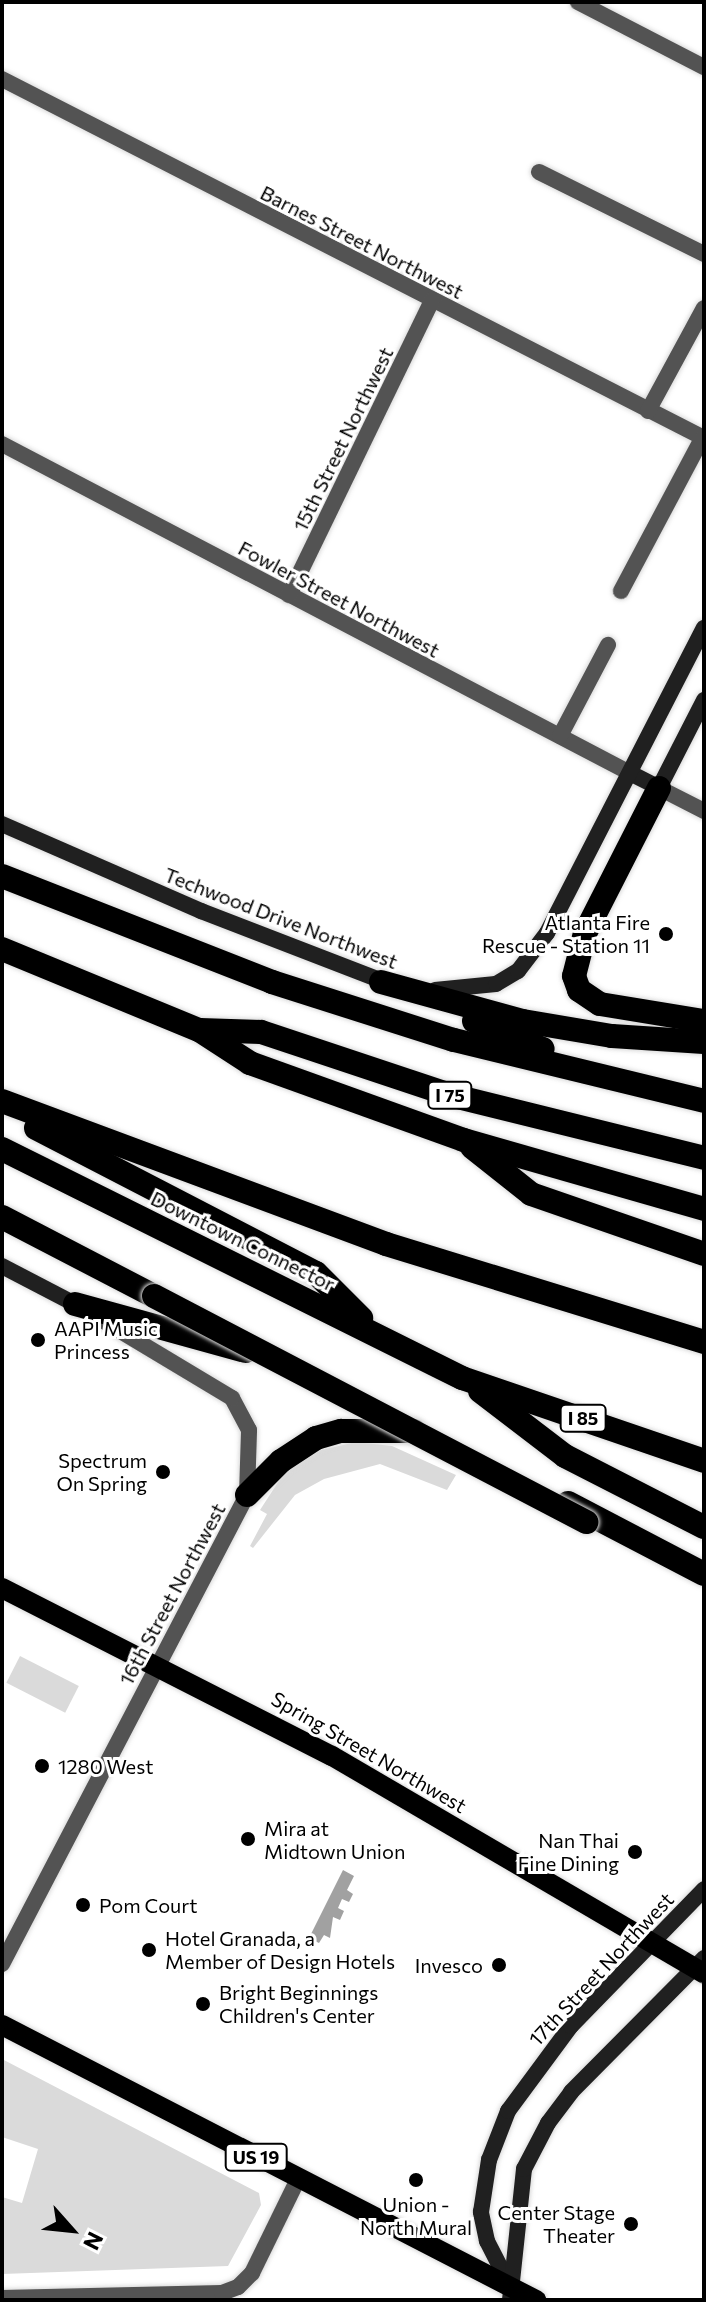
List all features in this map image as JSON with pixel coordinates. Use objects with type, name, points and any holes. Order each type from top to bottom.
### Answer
[{"type":"highway","points":[[659,788],[585,933],[574,976],[579,990],[600,1004],[704,1021]]},
{"type":"highway","points":[[2,876],[287,987],[454,1040],[704,1101]]},
{"type":"highway","name":"I 75","points":[[2,949],[199,1030],[261,1032],[450,1095],[704,1158]]},
{"type":"highway","points":[[381,982],[523,1021],[612,1036],[704,1042]]},
{"type":"highway","points":[[381,982],[552,1052],[666,1092]]},
{"type":"highway","points":[[199,1030],[250,1063],[464,1140],[704,1209]]},
{"type":"highway","points":[[2,1101],[386,1244],[704,1342]]},
{"type":"highway","points":[[2,1110],[316,1273],[374,1331]]},
{"type":"highway","points":[[464,1140],[531,1194],[704,1254]]},
{"type":"highway","name":"Downtown Connector","points":[[2,1149],[374,1331],[462,1378]]},
{"type":"highway","points":[[2,1217],[704,1584]]},
{"type":"highway","points":[[75,1304],[289,1365],[432,1432],[704,1574]]},
{"type":"highway","points":[[462,1378],[565,1456],[704,1527]]},
{"type":"highway","name":"I 85","points":[[462,1378],[704,1461]]},
{"type":"highway","points":[[247,1495],[281,1461],[316,1438],[341,1431],[432,1432]]},
{"type":"main road","name":"Spring Street Northwest","points":[[2,1588],[158,1664],[332,1756],[652,1943],[701,1966]]},
{"type":"main road","name":"US 19","points":[[2,2025],[510,2293],[536,2300]]},
{"type":"street","points":[[578,2],[704,67]]},
{"type":"street","name":"Barnes Street Northwest","points":[[2,79],[703,438]]},
{"type":"street","points":[[539,172],[704,254]]},
{"type":"street","name":"15th Street Northwest","points":[[289,595],[432,300]]},
{"type":"street","points":[[648,411],[704,308]]},
{"type":"street","points":[[621,591],[703,438]]},
{"type":"street","name":"Fowler Street Northwest","points":[[2,444],[659,788]]},
{"type":"street","points":[[630,773],[704,628]]},
{"type":"street","points":[[560,736],[608,645]]},
{"type":"street","points":[[704,700],[659,788],[704,811]]},
{"type":"street","name":"Techwood Drive Northwest","points":[[2,824],[201,911],[381,982],[467,991],[496,984],[518,971],[547,933],[630,773]]},
{"type":"street","points":[[2,1266],[75,1304]]},
{"type":"street","name":"16th Street Northwest","points":[[2,1964],[247,1495],[249,1430],[232,1398],[75,1304]]},
{"type":"street","name":"17th Street Northwest","points":[[510,2293],[487,2241],[481,2212],[489,2160],[503,2122],[551,2049],[704,1889]]},
{"type":"street","points":[[510,2293],[524,2169],[548,2123],[571,2092],[701,1966]]},
{"type":"street","points":[[2,2298],[222,2293],[238,2287],[252,2273],[298,2179]]},
{"type":"shaded area","points":[[356,1442],[392,1446],[456,1475],[447,1490],[380,1464],[324,1479],[295,1495],[253,1548],[250,1546],[267,1514],[260,1510],[284,1473],[321,1450]]},
{"type":"shaded area","points":[[20,1656],[79,1686],[65,1713],[6,1683]]},
{"type":"shaded area","points":[[343,1870],[354,1876],[347,1890],[353,1894],[349,1902],[342,1899],[338,1908],[344,1911],[340,1920],[333,1917],[330,1938],[324,1935],[319,1943],[309,1938]]},
{"type":"shaded area","points":[[2,2059],[259,2193],[261,2205],[228,2266],[2,2274],[2,2197],[22,2203],[38,2149],[2,2137]]},
{"type":"place","name":"Atlanta Fire Rescue - Station 11","points":[[666,934]]},
{"type":"place","name":"AAPI Music Princess","points":[[38,1340]]},
{"type":"place","name":"Spectrum On Spring","points":[[163,1472]]},
{"type":"place","name":"1280 West","points":[[42,1766]]},
{"type":"place","name":"Mira at Midtown Union","points":[[248,1839]]},
{"type":"place","name":"Nan Thai Fine Dining","points":[[635,1852]]},
{"type":"place","name":"Pom Court","points":[[83,1905]]},
{"type":"place","name":"Hotel Granada, a Member of Design Hotels","points":[[149,1950]]},
{"type":"place","name":"Invesco","points":[[499,1965]]},
{"type":"place","name":"Bright Beginnings Children's Center","points":[[203,2004]]},
{"type":"place","name":"Union - North Mural","points":[[416,2180]]},
{"type":"place","name":"Center Stage Theater","points":[[631,2224]]}]
